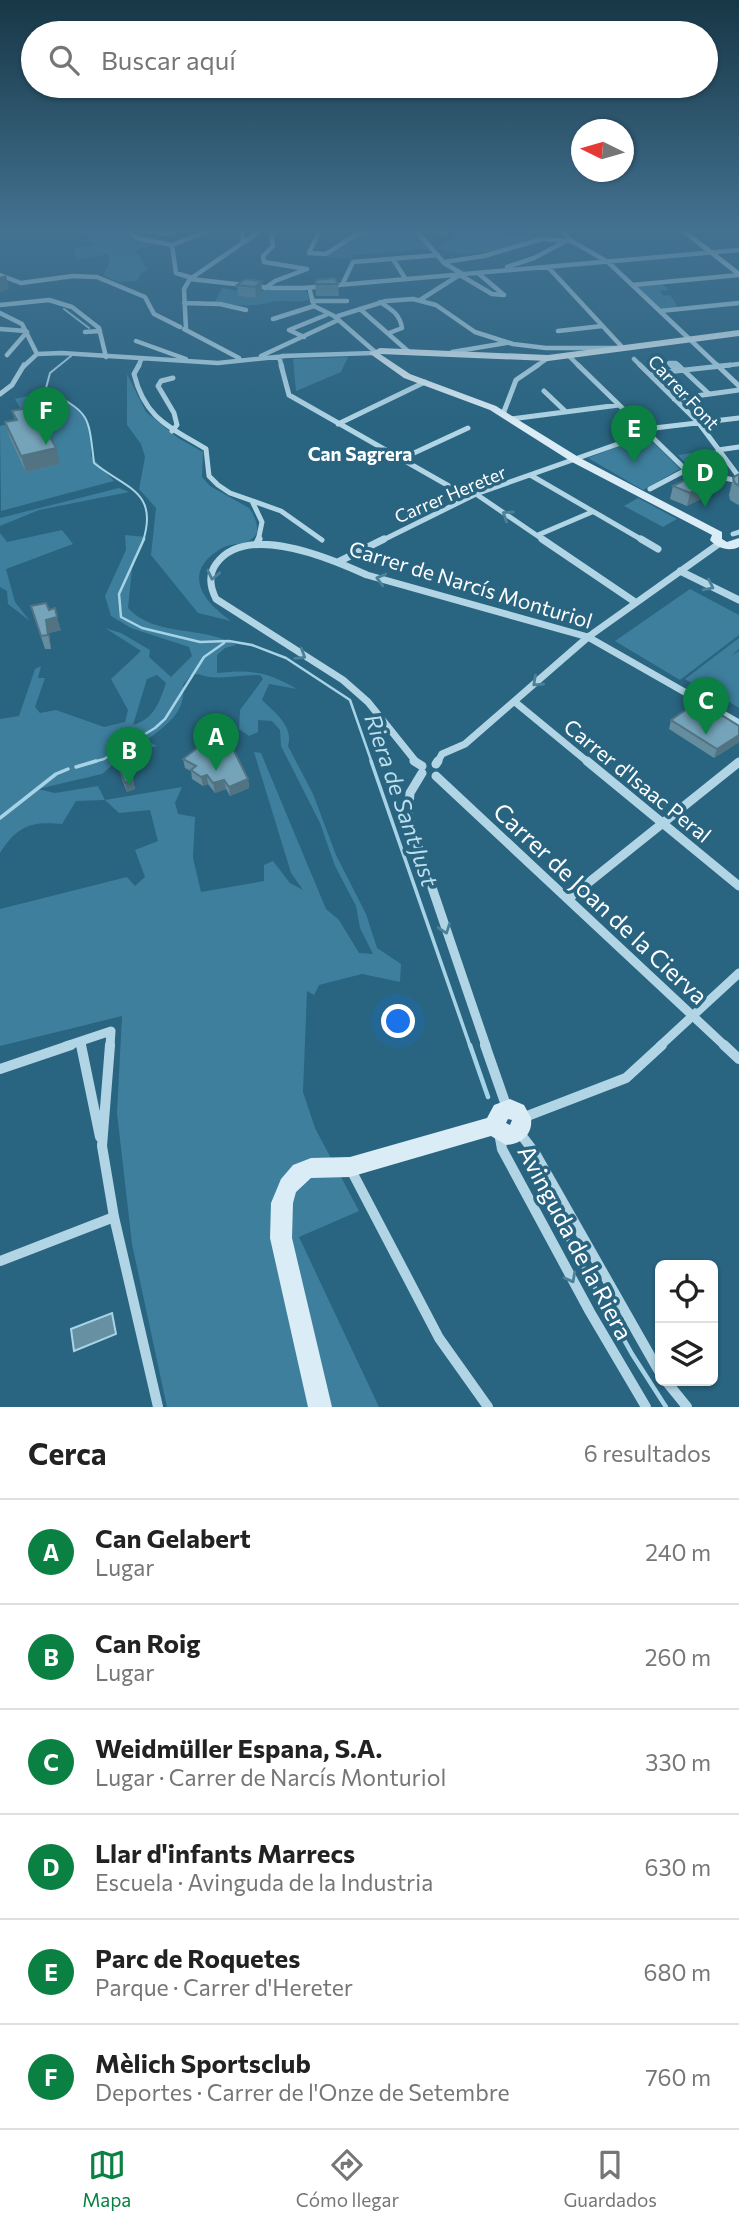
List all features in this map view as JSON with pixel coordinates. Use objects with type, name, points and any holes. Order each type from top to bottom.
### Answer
[{"type":"street","points":[[137,295],[145,298],[154,314],[184,327],[242,360]]},
{"type":"street","points":[[184,295],[184,327]]},
{"type":"street","points":[[309,295],[313,304],[337,319],[407,376],[507,417],[576,460],[719,539],[738,539]]},
{"type":"street","points":[[399,295],[400,301]]},
{"type":"street","points":[[422,300],[430,295]]},
{"type":"street","points":[[573,295],[623,348]]},
{"type":"street","points":[[642,295],[739,388]]},
{"type":"street","points":[[0,304],[18,306],[44,300],[80,313],[100,331],[106,357]]},
{"type":"street","points":[[261,356],[360,309],[379,302],[412,300],[436,304],[462,325],[507,343],[540,349],[623,348],[739,333]]},
{"type":"street","points":[[274,319],[313,304],[347,301]]},
{"type":"street","points":[[379,302],[393,310],[402,323],[402,328],[389,333]]},
{"type":"street","points":[[184,303],[220,304],[246,310]]},
{"type":"street","points":[[660,311],[739,303]]},
{"type":"street","points":[[360,309],[409,352]]},
{"type":"street","points":[[0,313],[24,325],[38,355]]},
{"type":"street","points":[[304,337],[289,330],[326,314]]},
{"type":"street","points":[[0,327],[10,316]]},
{"type":"street","points":[[558,331],[602,326]]},
{"type":"street","points":[[0,327],[26,332]]},
{"type":"street","points":[[85,332],[100,331]]},
{"type":"street","points":[[7,355],[26,332]]},
{"type":"street","points":[[136,341],[157,347],[166,354],[200,362]]},
{"type":"street","points":[[444,354],[507,343]]},
{"type":"street","points":[[191,363],[261,356],[409,352],[548,358],[589,350]]},
{"type":"street","points":[[0,394],[12,386],[24,365],[38,355],[191,363],[282,356]]},
{"type":"street","points":[[282,356],[289,395],[463,494],[476,494],[635,603]]},
{"type":"street","points":[[563,356],[646,429],[686,470],[739,479]]},
{"type":"street","points":[[507,417],[516,380],[548,358]]},
{"type":"street","name":"Carrer Font","points":[[634,359],[698,422],[739,479]]},
{"type":"street","points":[[141,360],[134,374],[144,404],[154,417],[172,431],[208,452],[207,471],[214,482],[221,488],[279,510],[306,526],[322,540]]},
{"type":"street","points":[[649,374],[739,364]]},
{"type":"street","points":[[680,370],[709,394]]},
{"type":"street","points":[[172,431],[177,425],[174,413],[158,386],[161,381],[173,378]]},
{"type":"street","points":[[338,424],[425,382]]},
{"type":"street","points":[[674,399],[739,388]]},
{"type":"street","points":[[544,391],[565,411]]},
{"type":"street","points":[[507,417],[620,405]]},
{"type":"street","points":[[646,429],[739,418]]},
{"type":"street","points":[[401,459],[468,428]]},
{"type":"street","name":"Carrer Hereter","points":[[338,562],[476,494],[632,439],[646,429]]},
{"type":"street","points":[[719,450],[739,447]]},
{"type":"street","points":[[650,489],[686,470]]},
{"type":"street","points":[[532,476],[658,549]]},
{"type":"street","points":[[252,501],[262,517],[263,534],[257,543],[230,550],[215,564],[211,571],[211,584],[216,598],[343,680],[368,702],[427,776],[436,776],[440,770],[436,764]]},
{"type":"street","points":[[538,535],[592,512]]},
{"type":"street","points":[[422,769],[436,764],[442,754],[466,744],[588,637],[680,571],[719,539]]},
{"type":"street","name":"Carrer de Narcís Monturiol","points":[[257,543],[338,562],[368,575],[588,637],[739,723]]},
{"type":"street","points":[[680,571],[739,600]]},
{"type":"street","name":"Carrer d'Isaac Peral","points":[[515,702],[739,886]]},
{"type":"street","points":[[568,900],[662,821],[739,762]]},
{"type":"street","name":"Avinguda de la Riera","points":[[422,769],[415,779],[407,805],[408,817],[508,1123],[535,1153],[655,1364]]},
{"type":"street","name":"Carrer de Joan de la Cierva","points":[[436,776],[739,1059]]},
{"type":"street","points":[[320,1407],[281,1238],[282,1203],[288,1186],[300,1172],[322,1166],[350,1167],[508,1123],[626,1078],[739,973]]},
{"type":"street","points":[[0,1069],[111,1031],[102,1146]]},
{"type":"street","points":[[80,1042],[114,1217],[158,1407]]},
{"type":"street","name":"Avinguda de la Riera","points":[[508,1123],[502,1149],[614,1356],[646,1407]]},
{"type":"street","points":[[350,1167],[439,1338],[488,1407]]},
{"type":"street","points":[[0,1261],[114,1217]]},
{"type":"street","points":[[670,1386],[687,1407]]},
{"type":"shaded area","points":[[219,295],[256,298],[259,295],[308,295],[311,299],[250,305],[215,302]]},
{"type":"shaded area","points":[[645,295],[670,295],[678,307],[661,310]]},
{"type":"shaded area","points":[[348,357],[341,372],[296,391],[293,359]]},
{"type":"shaded area","points":[[127,374],[146,412],[178,438],[203,452],[202,477],[210,486],[249,508],[255,518],[256,535],[246,542],[222,548],[209,557],[199,576],[200,586],[212,605],[231,621],[198,613],[151,555],[156,508],[139,489],[145,457],[141,444],[127,425]]},
{"type":"shaded area","points":[[50,391],[83,416],[90,432],[91,456],[114,481],[1,511],[0,426],[26,419],[15,399]]},
{"type":"shaded area","points":[[640,438],[654,443],[680,469],[643,490],[588,458]]},
{"type":"shaded area","points":[[715,450],[725,466],[723,472],[687,465],[678,455]]},
{"type":"shaded area","points":[[119,488],[129,492],[39,510],[0,526],[0,518]]},
{"type":"shaded area","points":[[638,498],[677,519],[663,527],[624,506]]},
{"type":"shaded area","points":[[62,530],[73,544],[6,569],[15,602],[30,621],[8,604],[7,591],[0,587],[0,533],[7,542]]},
{"type":"shaded area","points":[[125,535],[146,537],[132,568],[128,608],[139,617],[152,624],[209,635],[236,645],[225,648],[217,655],[217,673],[258,673],[297,689],[269,684],[262,700],[286,726],[288,746],[313,794],[336,855],[366,914],[377,948],[401,964],[400,982],[362,974],[319,985],[314,995],[307,991],[303,1092],[315,1128],[359,1211],[299,1237],[379,1407],[167,1407],[132,1244],[117,1113],[122,1016],[0,1046],[0,909],[127,877],[135,886],[145,877],[135,850],[158,841],[150,810],[119,813],[105,800],[76,801],[62,824],[42,823],[26,827],[12,837],[0,853],[0,719],[19,716],[35,669],[41,666],[38,678],[45,678],[35,707],[40,713],[56,710],[104,727],[125,722],[128,710],[111,679],[141,651],[105,628],[121,633],[150,650],[149,657],[171,677],[192,656],[189,647],[131,628],[111,616],[105,596],[126,550]],"holes":[[[157,675],[166,683],[158,703],[146,719],[133,725],[147,679]],[[191,675],[260,675],[263,679],[240,710],[239,729],[249,736],[258,732],[258,720],[272,721],[280,730],[281,746],[320,823],[335,866],[356,906],[360,928],[373,954],[359,953],[339,920],[326,909],[261,753],[254,752],[291,873],[303,890],[290,883],[273,861],[264,865],[264,881],[201,892],[193,858],[195,817],[178,814],[175,803],[182,787],[105,800],[98,786],[55,793],[38,789],[102,774],[124,755],[157,746],[147,740],[174,717],[181,703],[183,685]]]},
{"type":"shaded area","points":[[690,589],[739,615],[739,635],[680,680],[615,641]]},
{"type":"shaded area","points":[[739,638],[739,649],[731,656],[739,651],[739,708],[697,682],[693,684],[685,679]]},
{"type":"shaded area","points":[[112,1313],[116,1334],[74,1351],[71,1329]]},
{"type":"building","points":[[27,408],[28,411],[34,409],[56,448],[21,456],[5,422],[17,420],[12,411]]},
{"type":"building","points":[[703,474],[715,480],[690,493],[673,486],[695,475]]},
{"type":"building","points":[[739,474],[739,486],[733,478]]},
{"type":"building","points":[[46,603],[49,610],[55,608],[57,617],[46,620],[48,635],[41,636],[31,606]]},
{"type":"building","points":[[699,701],[739,726],[739,735],[717,749],[671,720]]},
{"type":"building","points":[[214,735],[233,739],[234,751],[248,779],[229,787],[224,780],[213,783],[207,775],[201,777],[191,770],[196,766],[183,759]]},
{"type":"building","points":[[128,768],[133,780],[125,783],[120,771]]},
{"type":"waterway","name":"Riera de Sant Just","points":[[64,309],[89,328]]},
{"type":"waterway","name":"Riera de Sant Just","points":[[71,356],[50,373],[46,388],[84,416],[90,433],[94,463],[127,485],[143,501],[147,524],[143,541]]},
{"type":"waterway","name":"Riera de Sant Just","points":[[144,539],[119,594],[121,617],[142,628],[200,642],[229,641],[252,645],[286,658],[350,700],[372,763]]},
{"type":"waterway","points":[[90,763],[104,759],[155,728],[165,719],[204,657],[224,643]]},
{"type":"waterway","points":[[76,767],[96,761]]},
{"type":"waterway","name":"Riera de Sant Just","points":[[371,761],[470,1046]]},
{"type":"waterway","points":[[0,818],[56,774],[68,769]]},
{"type":"waterway","name":"Riera de Sant Just","points":[[470,1045],[488,1097]]},
{"type":"waterway","name":"Riera de Sant Just","points":[[526,1164],[632,1354],[666,1407]]},
{"type":"place","name":"Mèlich Sportsclub","points":[[46,445]]},
{"type":"place","name":"Parc de Roquetes","points":[[634,463]]},
{"type":"place","name":"Llar d'infants Marrecs","points":[[705,507]]},
{"type":"place","name":"Weidmüller Espana, S.A.","points":[[706,735]]},
{"type":"place","name":"Can Gelabert","points":[[216,771]]},
{"type":"place","name":"Can Roig","points":[[129,785]]},
{"type":"district","name":"Can Sagrera","points":[[360,453]]}]
